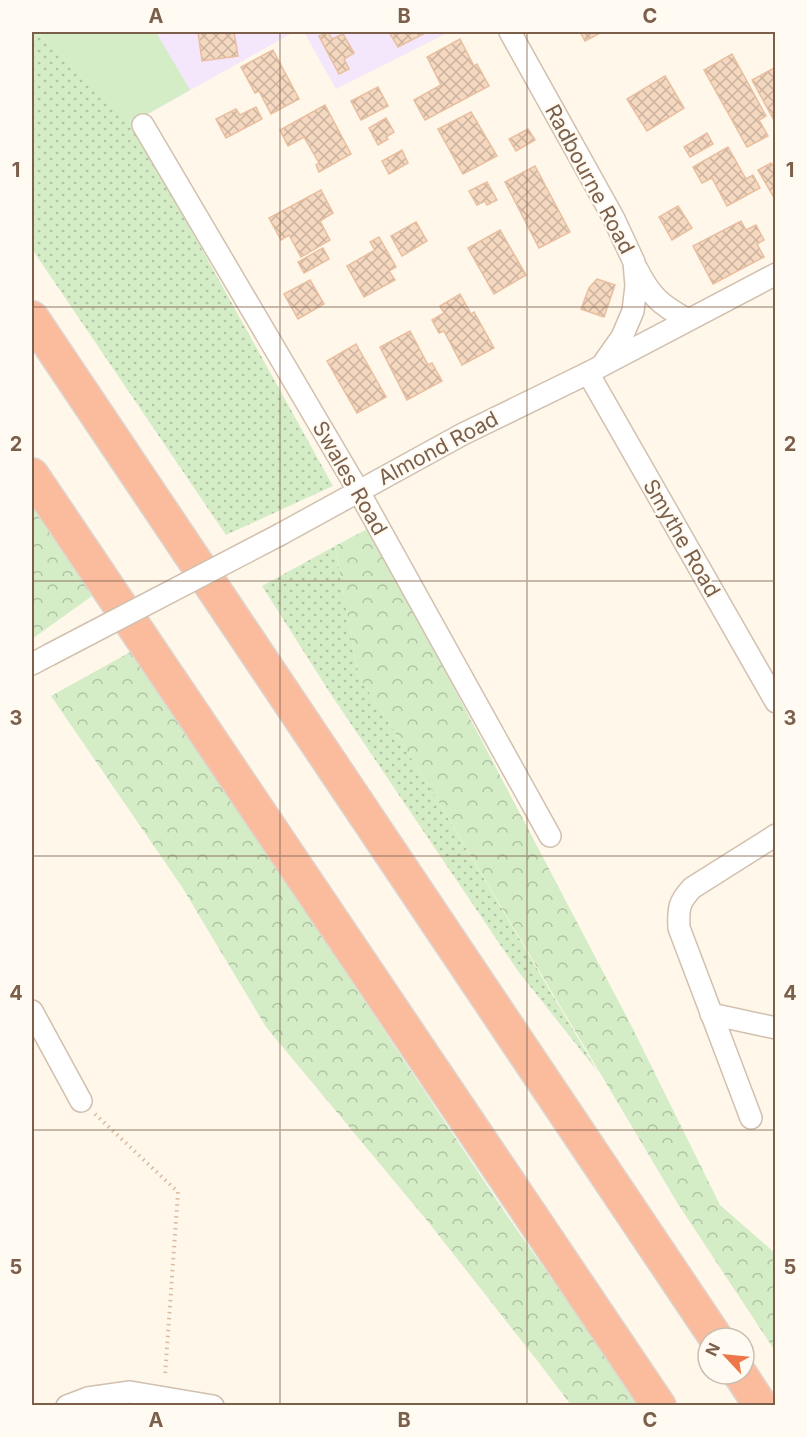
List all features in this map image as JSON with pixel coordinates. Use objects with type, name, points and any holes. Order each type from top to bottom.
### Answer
[{"type":"highway","points":[[32,318],[708,1326]]},
{"type":"highway","points":[[32,475],[659,1406]]},
{"type":"highway","points":[[748,1386],[761,1406]]},
{"type":"street","name":"Radbourne Road","points":[[510,32],[613,217],[633,262],[636,286],[633,311],[622,337],[596,368]]},
{"type":"street","name":"Swales Road","points":[[143,125],[358,490],[550,836]]},
{"type":"street","points":[[633,262],[657,300],[688,320]]},
{"type":"street","name":"Almond Road","points":[[40,659],[281,534],[463,434],[776,274]]},
{"type":"street","name":"Smythe Road","points":[[596,368],[776,702]]},
{"type":"street","points":[[751,1118],[679,928],[679,905],[692,888],[776,835]]},
{"type":"street","points":[[32,1011],[81,1101]]},
{"type":"street","points":[[711,1014],[776,1028]]},
{"type":"street","points":[[67,1406],[88,1398],[130,1392],[213,1406]]},
{"type":"path","points":[[81,1101],[178,1192],[164,1398]]},
{"type":"shaded area","points":[[37,32],[294,32],[132,123]]},
{"type":"shaded area","points":[[304,32],[449,32],[336,89]]},
{"type":"green space","points":[[32,32],[37,32],[132,123],[333,486],[226,535],[32,249]]},
{"type":"green space","points":[[37,32],[156,32],[190,90],[132,123]]},
{"type":"green space","points":[[32,507],[92,596],[32,639]]},
{"type":"green space","points":[[367,529],[452,684],[632,1027],[720,1205],[775,1253],[775,1351],[678,1204],[431,789],[358,675],[335,546]]},
{"type":"green space","points":[[335,546],[358,675],[431,789],[598,1072],[518,971],[332,696],[262,586]]},
{"type":"green space","points":[[132,651],[510,1220],[641,1405],[571,1405],[429,1223],[266,1027],[182,887],[51,696]]},
{"type":"building","points":[[198,32],[234,32],[238,56],[202,61]]},
{"type":"building","points":[[328,32],[332,39],[343,34],[354,53],[344,59],[349,69],[339,74],[319,36]]},
{"type":"building","points":[[389,32],[427,32],[398,47]]},
{"type":"building","points":[[580,32],[602,32],[585,41]]},
{"type":"building","points":[[460,39],[474,66],[477,64],[489,86],[425,120],[414,100],[441,85],[427,57]]},
{"type":"building","points":[[273,50],[299,99],[271,114],[259,91],[255,93],[241,67]]},
{"type":"building","points":[[732,54],[766,116],[759,120],[768,136],[747,147],[704,70]]},
{"type":"building","points":[[776,67],[776,124],[752,80]]},
{"type":"building","points":[[665,76],[684,108],[647,131],[627,99]]},
{"type":"building","points":[[378,87],[388,106],[361,120],[351,101]]},
{"type":"building","points":[[325,105],[351,154],[319,172],[316,165],[319,163],[304,137],[288,146],[280,130]]},
{"type":"building","points":[[256,107],[262,119],[226,138],[216,119],[236,109],[240,115]]},
{"type":"building","points":[[471,112],[497,156],[463,174],[438,129]]},
{"type":"building","points":[[386,118],[394,132],[378,145],[369,128]]},
{"type":"building","points":[[528,129],[535,140],[516,151],[509,139]]},
{"type":"building","points":[[707,133],[713,144],[690,157],[684,147]]},
{"type":"building","points":[[728,147],[746,179],[753,175],[760,188],[727,206],[712,178],[702,183],[693,167]]},
{"type":"building","points":[[402,150],[408,163],[389,174],[382,161]]},
{"type":"building","points":[[771,163],[776,170],[776,201],[758,170]]},
{"type":"building","points":[[535,166],[570,232],[539,248],[505,182]]},
{"type":"building","points":[[487,182],[497,200],[487,205],[485,201],[477,205],[469,191]]},
{"type":"building","points":[[321,190],[333,213],[320,221],[330,240],[301,257],[289,235],[281,240],[269,218]]},
{"type":"building","points":[[678,206],[692,228],[672,240],[659,217]]},
{"type":"building","points":[[741,221],[746,230],[756,225],[764,240],[757,244],[764,257],[713,284],[693,246]]},
{"type":"building","points":[[416,222],[427,241],[402,256],[391,236]]},
{"type":"building","points":[[500,230],[526,275],[494,294],[468,248]]},
{"type":"building","points":[[379,237],[396,267],[389,271],[395,280],[364,297],[347,266],[375,250],[370,242]]},
{"type":"building","points":[[323,248],[329,259],[304,273],[298,262]]},
{"type":"building","points":[[597,279],[615,285],[604,317],[581,309],[589,288]]},
{"type":"building","points":[[310,280],[324,304],[298,319],[284,294]]},
{"type":"building","points":[[460,294],[471,314],[474,312],[494,348],[462,365],[444,331],[439,333],[432,320],[444,313],[440,306]]},
{"type":"building","points":[[410,331],[428,365],[432,363],[442,381],[407,400],[380,347]]},
{"type":"building","points":[[356,344],[386,397],[357,413],[327,361]]}]
